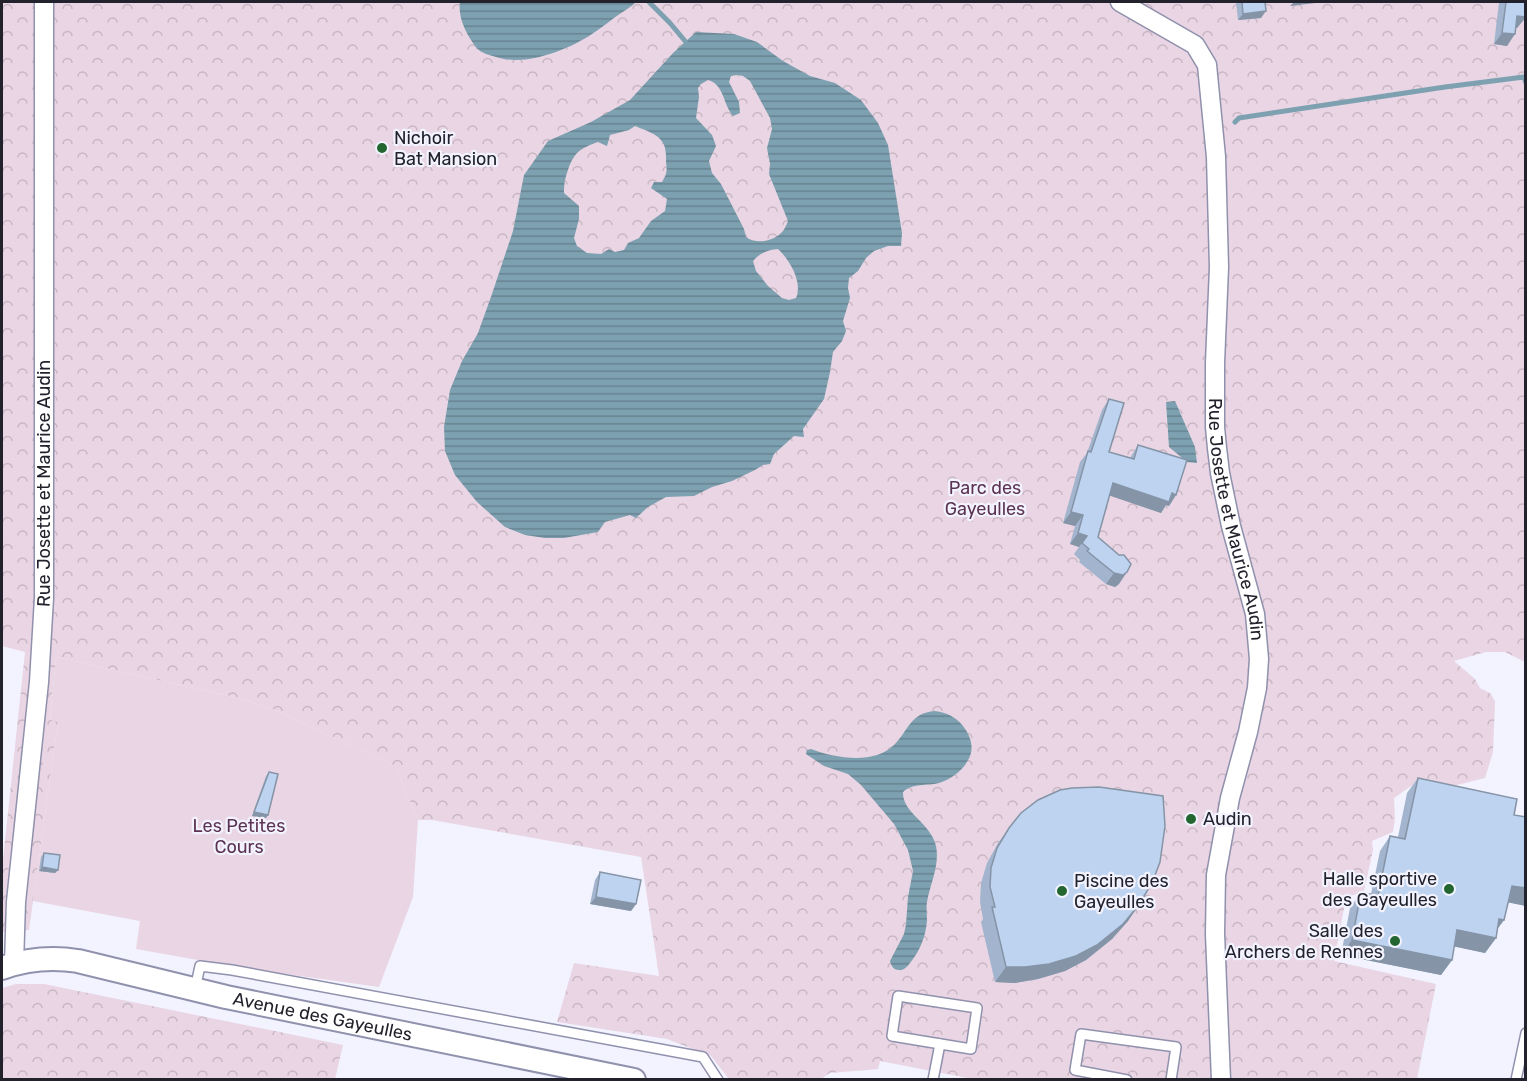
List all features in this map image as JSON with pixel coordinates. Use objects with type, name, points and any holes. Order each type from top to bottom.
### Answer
[{"type":"street","name":"Rue Josette et Maurice Audin","points":[[8,966],[39,682],[44,598],[44,2]]},
{"type":"street","name":"Rue Josette et Maurice Audin","points":[[1120,2],[1195,45],[1207,65],[1216,157],[1219,267],[1215,363],[1217,448],[1231,526],[1254,614],[1258,659],[1257,688],[1230,798],[1216,875],[1215,934],[1221,1080]]},
{"type":"street","name":"Avenue des Gayeulles","points":[[8,966],[36,959],[72,960],[250,1002],[634,1080]]},
{"type":"lane","points":[[195,989],[200,966],[232,970],[703,1057],[718,1080]]},
{"type":"lane","points":[[898,996],[977,1008],[971,1049],[940,1044],[892,1036],[898,996]]},
{"type":"lane","points":[[1516,1080],[1526,1033]]},
{"type":"lane","points":[[1127,1080],[1075,1070],[1081,1034],[1176,1047],[1171,1080]]},
{"type":"lane","points":[[933,1080],[940,1044]]},
{"type":"green space","name":"Parc des Gayeulles","points":[[2,2],[1525,2],[1525,662],[1505,652],[1486,652],[1454,661],[1475,679],[1480,688],[1490,693],[1495,701],[1493,752],[1485,778],[1437,790],[1411,786],[1394,798],[1393,832],[1372,841],[1373,850],[1364,891],[1346,898],[1334,961],[1436,984],[1417,1079],[978,1080],[880,1061],[878,1069],[830,1073],[821,1079],[729,1079],[711,1056],[667,1039],[557,1022],[574,963],[659,976],[641,857],[432,820],[418,820],[395,766],[275,710],[238,698],[56,657],[50,719],[58,722],[29,930],[2,932],[2,869],[25,652],[2,646]]},
{"type":"green space","name":"Les Petites Cours","points":[[56,657],[238,698],[275,710],[395,766],[418,820],[413,897],[379,987],[237,967],[136,949],[140,921],[33,901],[58,722],[50,720]]},
{"type":"green space","points":[[16,984],[44,984],[343,1045],[335,1079],[2,1079],[2,988]]},
{"type":"water","points":[[460,2],[636,2],[595,32],[571,46],[533,58],[507,60],[476,48],[462,22]]},
{"type":"water","points":[[696,32],[734,34],[757,42],[783,61],[810,76],[835,83],[861,100],[878,123],[888,145],[902,233],[901,246],[888,246],[874,251],[866,258],[858,271],[849,278],[850,298],[843,321],[846,331],[842,341],[833,352],[824,399],[803,429],[804,437],[794,436],[774,454],[770,464],[694,496],[666,497],[648,507],[636,518],[630,515],[605,522],[598,532],[564,538],[525,535],[505,527],[477,502],[455,475],[445,451],[444,427],[450,390],[462,361],[478,333],[492,294],[513,231],[524,175],[548,141],[591,122],[630,100],[673,53]],"holes":[[[737,75],[750,81],[770,118],[772,129],[767,148],[769,174],[788,221],[780,234],[763,241],[754,241],[746,237],[721,184],[712,173],[709,161],[716,146],[712,135],[696,118],[698,88],[708,80],[720,90],[733,116],[740,113],[739,102],[729,82],[731,76]],[[635,126],[647,131],[657,136],[664,145],[666,175],[662,182],[654,182],[651,188],[667,199],[665,211],[651,221],[639,238],[628,243],[624,250],[615,252],[609,249],[601,254],[587,253],[577,246],[574,238],[579,219],[579,206],[564,193],[567,173],[573,159],[583,149],[598,142],[607,146],[610,135]],[[778,249],[791,265],[797,279],[796,298],[789,300],[782,298],[756,271],[753,261],[767,251]]]},
{"type":"water","points":[[1175,401],[1195,447],[1197,463],[1187,462],[1169,447],[1166,402]]},
{"type":"water","points":[[935,711],[951,716],[960,723],[969,737],[971,752],[965,765],[949,779],[939,783],[911,787],[903,792],[907,806],[933,838],[937,860],[927,902],[927,920],[922,943],[908,966],[897,970],[890,961],[904,934],[906,924],[913,871],[908,850],[894,824],[861,785],[848,774],[824,766],[806,754],[807,750],[811,749],[843,757],[876,755],[894,745],[920,715]]},
{"type":"building","points":[[1242,2],[1265,2],[1266,11],[1243,14]]},
{"type":"building","points":[[1506,2],[1526,2],[1526,17],[1517,16],[1515,34],[1502,33]]},
{"type":"building","points":[[1109,399],[1124,403],[1109,452],[1134,459],[1138,445],[1187,460],[1176,495],[1172,493],[1169,502],[1113,483],[1098,537],[1119,555],[1124,555],[1131,564],[1123,575],[1114,573],[1087,551],[1089,549],[1082,543],[1087,536],[1078,533],[1083,515],[1071,512],[1088,451],[1091,452]]},
{"type":"building","points":[[269,772],[278,774],[268,815],[254,812]]},
{"type":"building","name":"Halle sportive des Gayeulles","points":[[1418,778],[1517,799],[1514,815],[1526,817],[1526,888],[1512,886],[1504,920],[1499,919],[1496,938],[1457,930],[1452,960],[1352,940],[1361,892],[1378,896],[1390,836],[1405,839]]},
{"type":"building","name":"Piscine des Gayeulles","points":[[1099,787],[1163,796],[1165,826],[1160,862],[1152,883],[1138,906],[1123,924],[1097,945],[1076,956],[1049,964],[1006,967],[992,907],[995,907],[990,887],[991,868],[997,848],[1021,813],[1038,800],[1060,790]]},
{"type":"building","points":[[44,853],[60,855],[58,870],[42,867]]},
{"type":"building","points":[[600,872],[641,880],[636,904],[596,897]]},
{"type":"waterway","points":[[649,2],[685,41]]},
{"type":"waterway","points":[[1235,122],[1239,118],[1445,87],[1524,77],[1526,83]]},
{"type":"place","name":"Nichoir Bat Mansion","points":[[382,148]]},
{"type":"place","name":"Audin","points":[[1191,819]]},
{"type":"place","name":"Halle sportive des Gayeulles","points":[[1449,889]]},
{"type":"place","name":"Piscine des Gayeulles","points":[[1062,891]]},
{"type":"place","name":"Salle des Archers de Rennes","points":[[1395,941]]}]
